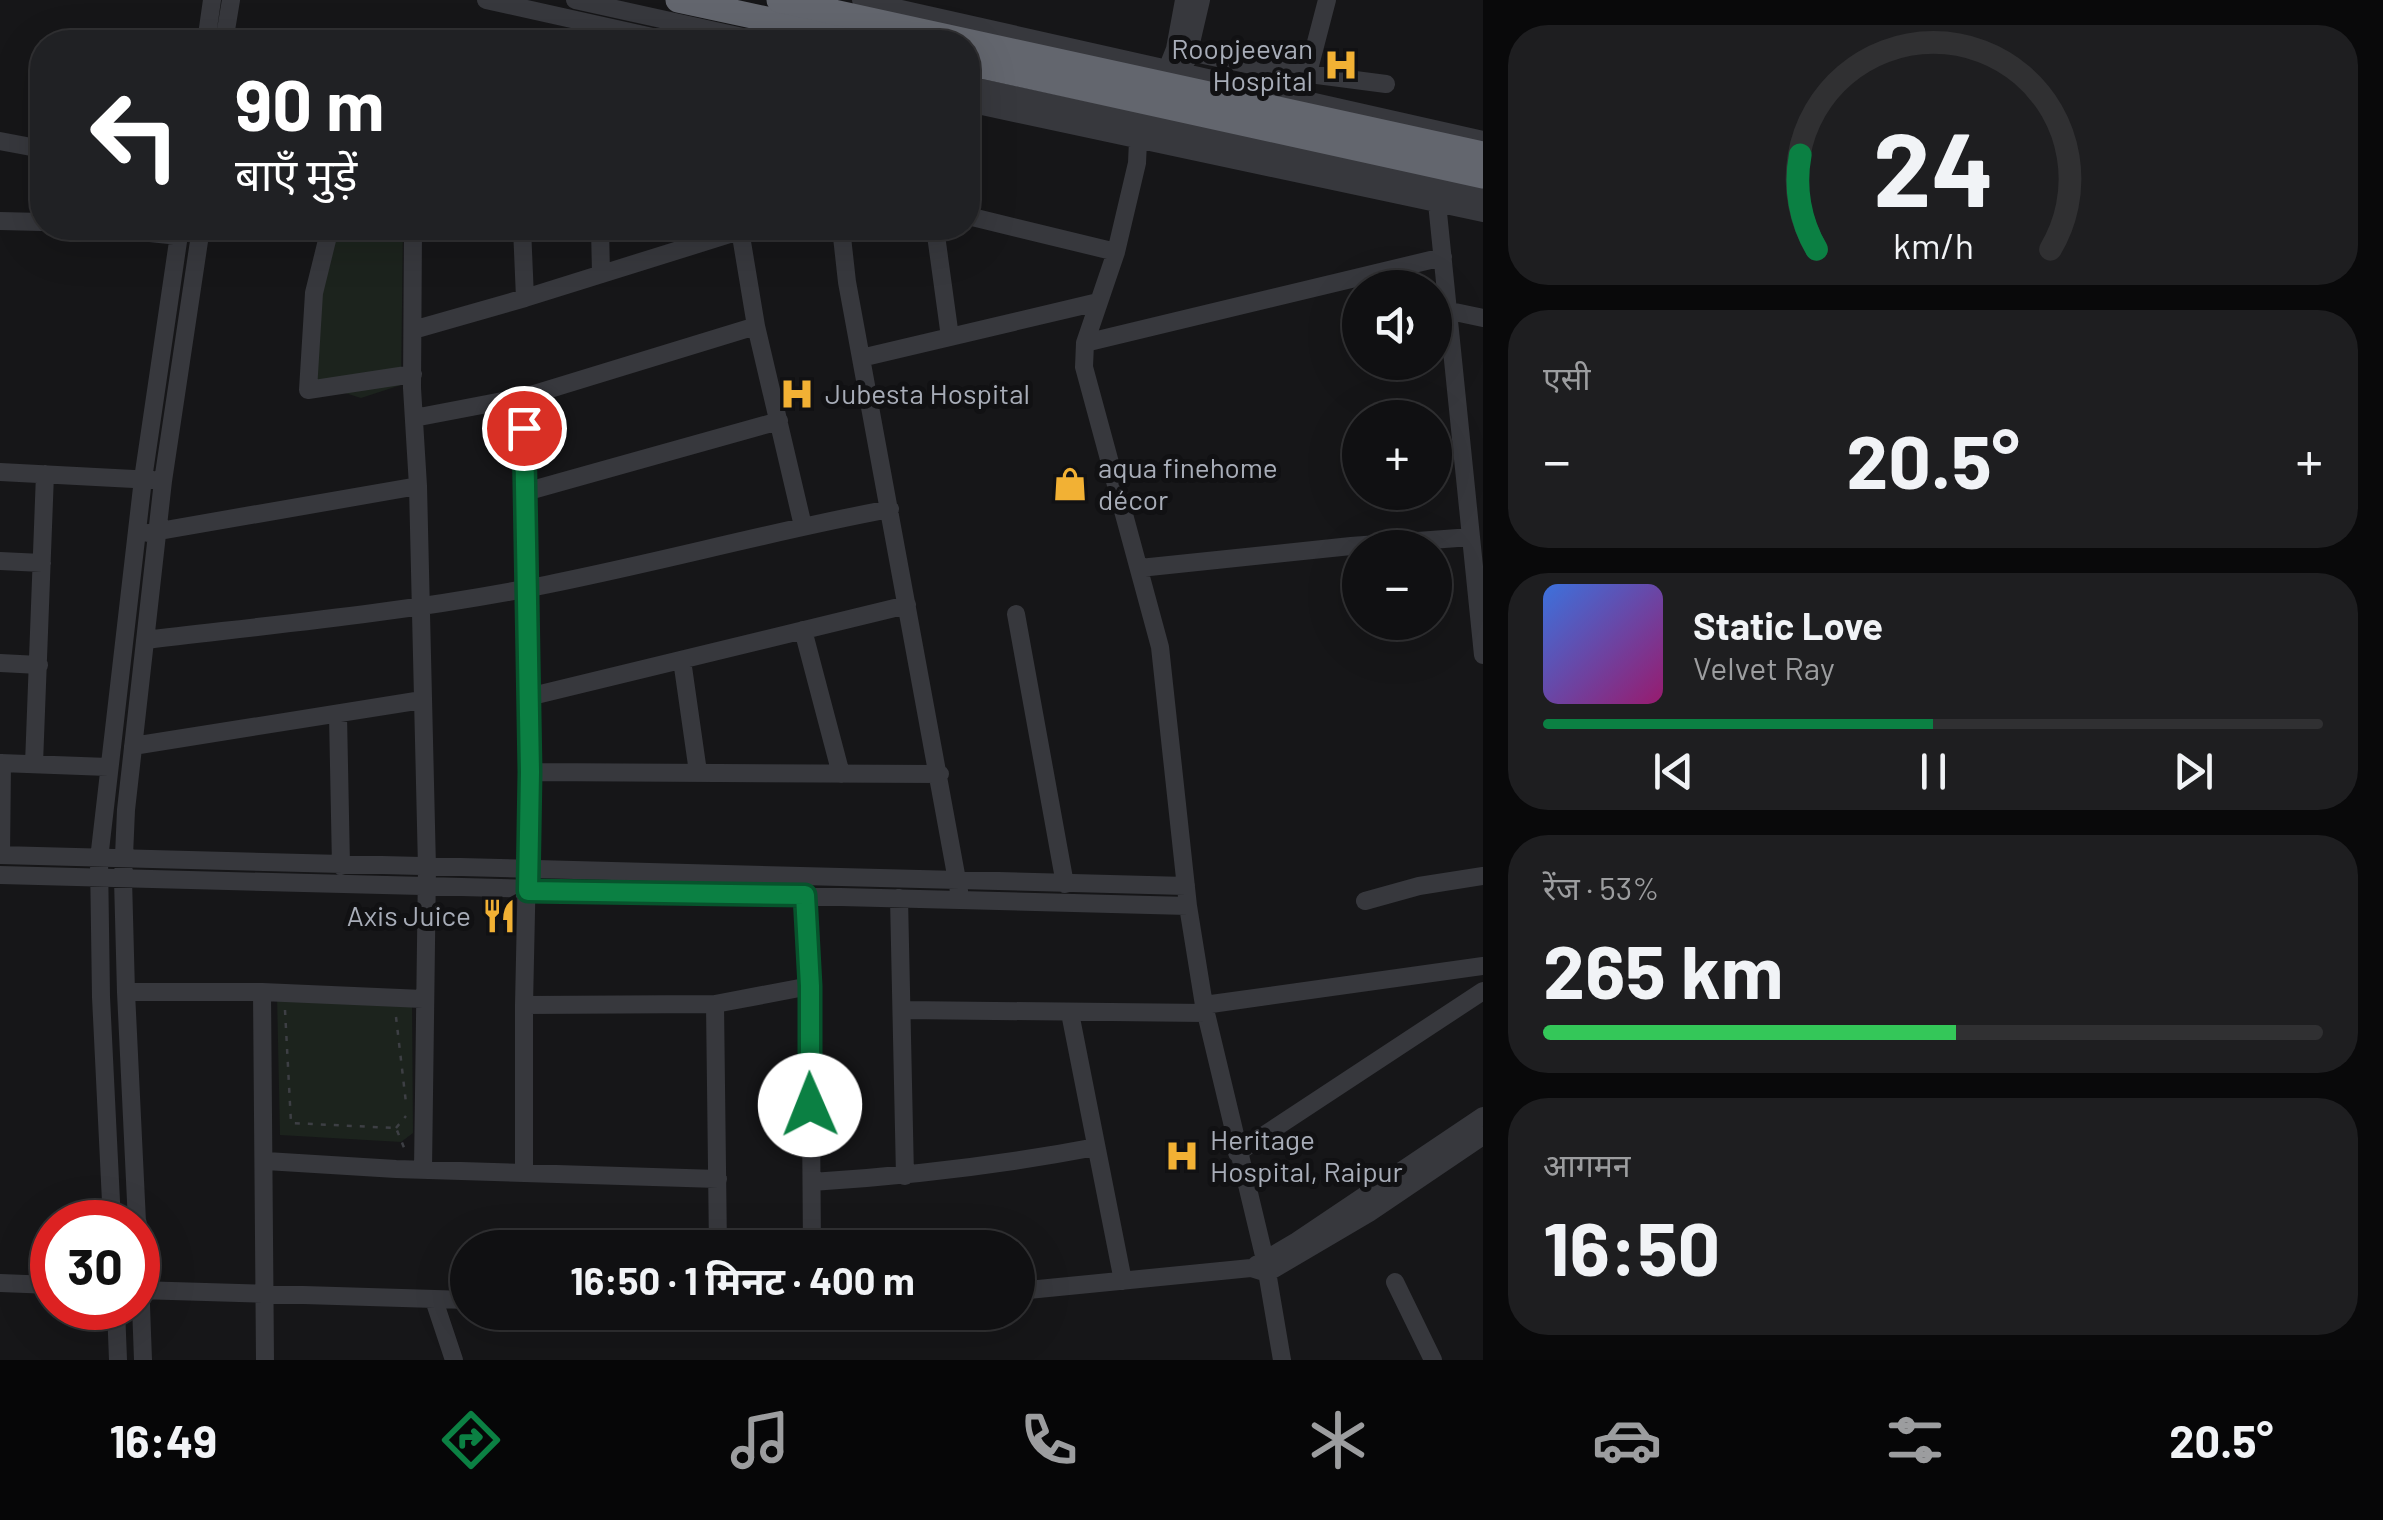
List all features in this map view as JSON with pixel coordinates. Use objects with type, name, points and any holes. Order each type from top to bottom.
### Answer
[{"type":"highway","points":[[678,0],[818,30]]},
{"type":"highway","points":[[779,0],[916,30]]},
{"type":"highway","points":[[980,44],[1483,154]]},
{"type":"highway","points":[[980,66],[1483,176]]},
{"type":"street","points":[[208,30],[212,0]]},
{"type":"street","points":[[226,30],[231,0]]},
{"type":"street","points":[[486,0],[621,30]]},
{"type":"street","points":[[575,0],[711,30]]},
{"type":"street","points":[[861,0],[1483,140]]},
{"type":"street","points":[[1182,51],[1184,0]]},
{"type":"street","points":[[1201,0],[1138,163],[1116,252],[1085,342],[1087,385],[1160,647],[1188,906],[1205,1009],[1282,1360]]},
{"type":"street","points":[[1308,73],[1326,0]]},
{"type":"street","points":[[1182,51],[1270,69],[1386,84]]},
{"type":"street","points":[[980,87],[1483,196]]},
{"type":"street","points":[[980,106],[1483,213]]},
{"type":"street","points":[[0,141],[30,147]]},
{"type":"street","points":[[1438,203],[1445,270]]},
{"type":"street","points":[[980,219],[1116,252]]},
{"type":"street","points":[[0,220],[30,221]]},
{"type":"street","points":[[137,1200],[122,879],[145,640],[147,533],[143,479],[179,240]]},
{"type":"street","points":[[111,1200],[98,859],[108,767],[147,533],[163,481],[199,240]]},
{"type":"street","points":[[327,240],[314,294],[308,390],[412,374]]},
{"type":"street","points":[[413,240],[412,374],[426,877],[418,1170]]},
{"type":"street","points":[[523,240],[525,298]]},
{"type":"street","points":[[601,240],[602,274]]},
{"type":"street","points":[[413,330],[709,240]]},
{"type":"street","points":[[745,240],[756,326],[803,526]]},
{"type":"street","points":[[843,240],[959,890]]},
{"type":"street","points":[[937,240],[950,337]]},
{"type":"street","points":[[1085,342],[1443,257]]},
{"type":"street","points":[[861,358],[1098,302]]},
{"type":"street","points":[[1452,311],[1483,318]]},
{"type":"street","points":[[414,418],[524,397],[756,326]]},
{"type":"street","points":[[1452,333],[1483,654]]},
{"type":"street","points":[[524,397],[530,772],[524,1172]]},
{"type":"street","points":[[525,492],[779,421]]},
{"type":"street","points":[[0,472],[163,481]]},
{"type":"street","points":[[34,764],[45,474]]},
{"type":"street","points":[[147,533],[418,486]]},
{"type":"street","points":[[145,640],[419,607],[526,589],[890,509]]},
{"type":"street","points":[[1140,568],[1471,537]]},
{"type":"street","points":[[0,561],[42,563]]},
{"type":"street","points":[[528,697],[907,605]]},
{"type":"street","points":[[1016,614],[1065,884]]},
{"type":"street","points":[[803,630],[841,774]]},
{"type":"street","points":[[682,660],[698,772]]},
{"type":"street","points":[[0,663],[39,666]]},
{"type":"street","points":[[133,746],[422,700]]},
{"type":"street","points":[[338,714],[341,866]]},
{"type":"street","points":[[108,767],[1,763],[1,855],[341,866],[528,891],[898,898],[1065,884],[1186,886]]},
{"type":"street","points":[[530,772],[940,774]]},
{"type":"street","points":[[0,875],[98,879],[426,877],[528,871],[959,890],[1188,906]]},
{"type":"street","points":[[1366,901],[1420,886],[1483,876]]},
{"type":"street","points":[[805,895],[810,986],[812,1230]]},
{"type":"street","points":[[898,898],[905,1176]]},
{"type":"street","points":[[903,1010],[1070,1013],[1205,1009],[1483,966]]},
{"type":"street","points":[[524,1004],[715,1004],[810,986]]},
{"type":"street","points":[[1237,1153],[1483,991]]},
{"type":"street","points":[[126,992],[262,992],[424,999]]},
{"type":"street","points":[[262,992],[265,1360]]},
{"type":"street","points":[[715,1004],[718,1230]]},
{"type":"street","points":[[1070,1013],[1122,1281]]},
{"type":"street","points":[[1261,1267],[1483,1116]]},
{"type":"street","points":[[1035,1289],[1261,1267],[1369,1213],[1483,1136]]},
{"type":"street","points":[[812,1182],[1003,1164],[1096,1146]]},
{"type":"street","points":[[266,1161],[718,1180]]},
{"type":"street","points":[[1395,1282],[1432,1360]]},
{"type":"street","points":[[0,1283],[30,1284]]},
{"type":"street","points":[[160,1291],[450,1300]]},
{"type":"street","points":[[434,1300],[454,1360]]},
{"type":"street","points":[[117,1330],[118,1360]]},
{"type":"street","points":[[142,1330],[144,1360]]},
{"type":"path","points":[[394,1006],[402,1044],[407,1116],[396,1128]]},
{"type":"path","points":[[285,1007],[291,1123],[396,1128]]},
{"type":"path","points":[[396,1128],[418,1170]]},
{"type":"shaded area","points":[[329,240],[403,240],[401,385],[361,398],[326,387],[304,369]]},
{"type":"shaded area","points":[[277,995],[412,1000],[413,1133],[401,1142],[280,1135]]},
{"type":"place","name":"Roopjeevan Hospital","points":[[1341,65]]},
{"type":"place","name":"Jubesta Hospital","points":[[797,394]]},
{"type":"place","name":"aqua finehome décor","points":[[1070,484]]},
{"type":"place","name":"Axis Juice","points":[[499,916]]},
{"type":"place","name":"Heritage Hospital, Raipur","points":[[1182,1156]]},
{"type":"route","points":[[524,428],[530,772],[528,891],[805,895],[810,1105]]}]
